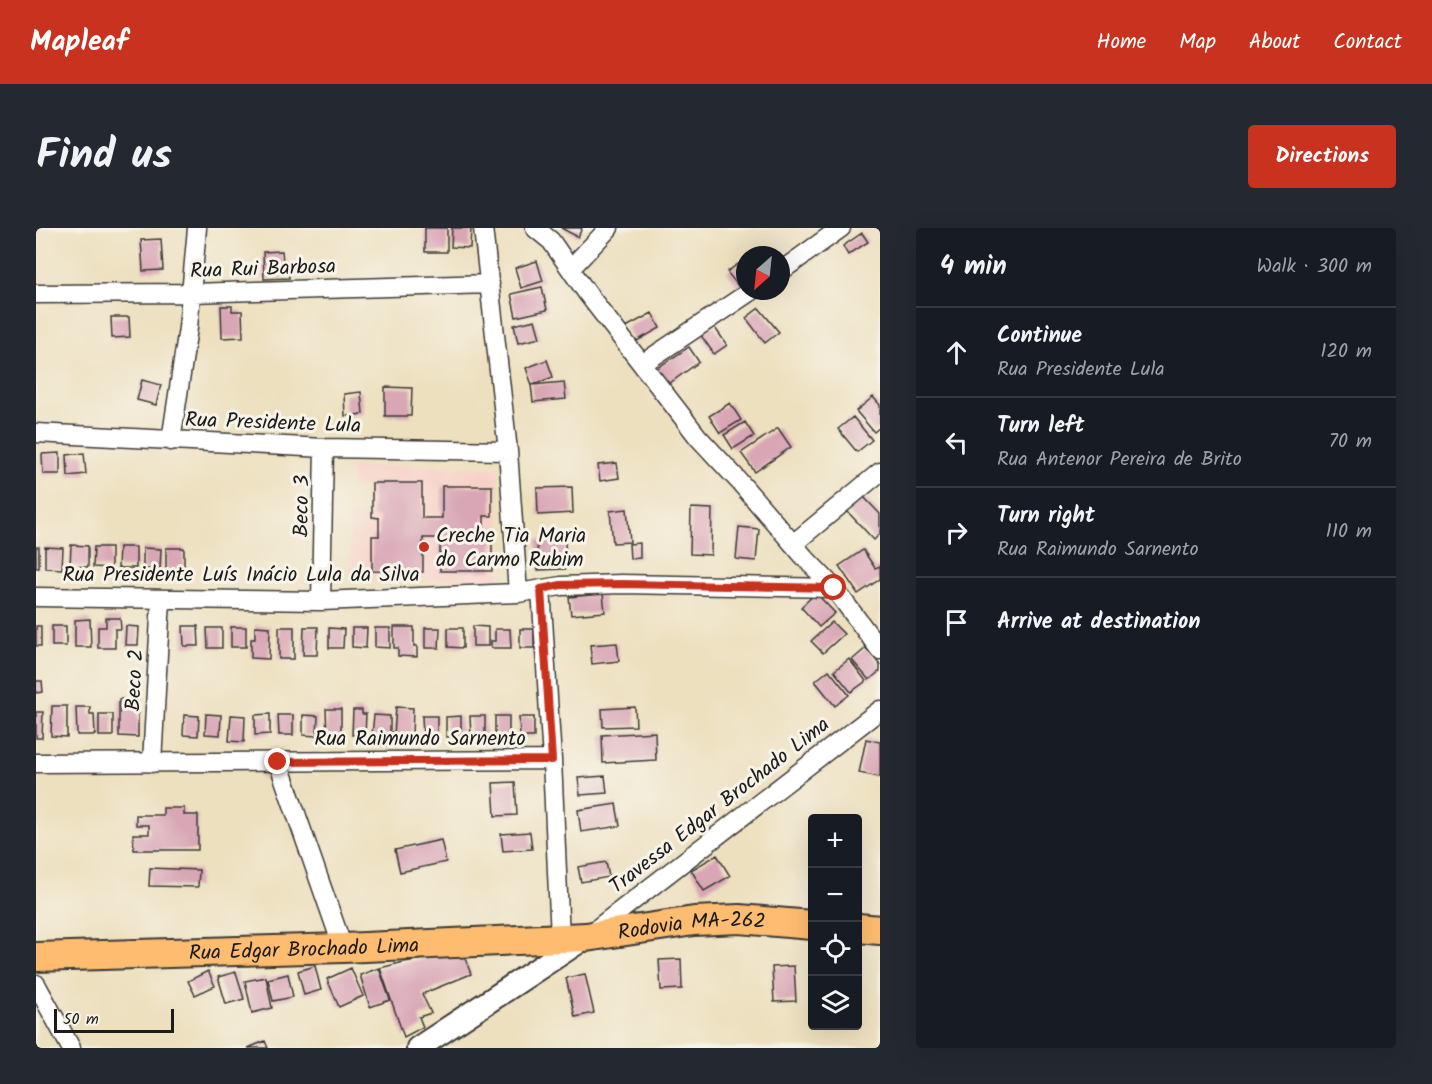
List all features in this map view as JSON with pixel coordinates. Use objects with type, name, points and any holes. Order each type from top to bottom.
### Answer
[{"type":"main road","name":"Rodovia MA-262","points":[[572,937],[694,921],[739,919],[808,925]]},
{"type":"main road","points":[[862,928],[880,930]]},
{"type":"main road","name":"Rua Edgar Brochado Lima","points":[[36,957],[343,948],[572,937]]},
{"type":"street","points":[[171,441],[192,293],[197,228]]},
{"type":"street","points":[[483,228],[508,451],[518,593],[561,585],[621,584],[834,588]]},
{"type":"street","points":[[535,228],[551,241],[587,293],[698,437],[834,588],[880,650]]},
{"type":"street","points":[[571,268],[609,228]]},
{"type":"street","points":[[790,265],[841,228]]},
{"type":"street","name":"Rua Rui Barbosa","points":[[36,294],[192,293],[490,284]]},
{"type":"street","points":[[642,364],[738,300]]},
{"type":"street","name":"Rua Presidente Lula","points":[[36,433],[324,448],[508,451]]},
{"type":"street","name":"Beco 3","points":[[321,601],[324,448]]},
{"type":"street","points":[[793,544],[880,472]]},
{"type":"street","points":[[418,1048],[572,937],[552,760],[541,589]]},
{"type":"street","name":"Rua Presidente Luís Inácio Lula da Silva","points":[[36,597],[321,601],[518,593]]},
{"type":"street","name":"Beco 2","points":[[152,763],[161,599]]},
{"type":"street","name":"Travessa Edgar Brochado Lima","points":[[572,937],[710,839],[880,710]]},
{"type":"street","name":"Rua Raimundo Sarnento","points":[[36,764],[552,760]]},
{"type":"street","points":[[278,762],[343,948]]},
{"type":"street","points":[[36,984],[71,1048]]},
{"type":"shaded area","name":"Creche Tia Maria do Carmo Rubim","points":[[351,466],[499,467],[499,580],[350,579],[350,516],[367,516],[367,487],[351,486]]},
{"type":"building","points":[[425,228],[447,228],[447,252],[425,252]]},
{"type":"building","points":[[452,228],[471,228],[470,248],[451,247]]},
{"type":"building","points":[[561,228],[582,228],[578,237]]},
{"type":"building","points":[[862,233],[868,242],[848,255],[843,246]]},
{"type":"building","points":[[161,239],[163,270],[143,271],[141,240]]},
{"type":"building","points":[[282,251],[283,261],[288,261],[289,278],[264,279],[263,252]]},
{"type":"building","points":[[537,261],[543,281],[521,288],[515,268]]},
{"type":"building","points":[[736,265],[736,283],[727,272]]},
{"type":"building","points":[[542,287],[547,310],[516,317],[511,294]]},
{"type":"building","points":[[221,306],[232,306],[232,311],[242,311],[243,337],[222,338]]},
{"type":"building","points":[[759,308],[779,332],[765,343],[746,318]]},
{"type":"building","points":[[652,313],[660,328],[635,342],[626,327]]},
{"type":"building","points":[[111,317],[129,317],[130,337],[112,338]]},
{"type":"building","points":[[535,320],[540,338],[518,343],[514,325]]},
{"type":"building","points":[[713,325],[727,345],[714,354],[700,334]]},
{"type":"building","points":[[689,347],[699,362],[667,385],[656,369]]},
{"type":"building","points":[[547,360],[553,377],[532,385],[526,368]]},
{"type":"building","points":[[142,380],[161,385],[156,405],[137,400]]},
{"type":"building","points":[[564,382],[566,399],[533,402],[531,385]]},
{"type":"building","points":[[385,387],[412,388],[411,416],[385,416]]},
{"type":"building","points":[[361,392],[363,414],[345,416],[344,394]]},
{"type":"building","points":[[873,397],[880,405],[880,427],[874,432],[856,411]]},
{"type":"building","points":[[730,403],[741,420],[720,433],[709,416]]},
{"type":"building","points":[[853,417],[872,440],[857,452],[838,429]]},
{"type":"building","points":[[745,422],[754,436],[733,449],[724,435]]},
{"type":"building","points":[[778,428],[791,447],[755,472],[741,453]]},
{"type":"building","points":[[60,453],[60,474],[43,474],[42,454]]},
{"type":"building","points":[[84,453],[86,474],[68,476],[67,455]]},
{"type":"building","points":[[617,463],[619,478],[600,481],[598,465]]},
{"type":"building","points":[[372,483],[422,483],[422,518],[442,518],[442,486],[492,486],[492,516],[484,516],[484,538],[492,538],[492,571],[440,571],[440,538],[423,538],[423,572],[372,571],[372,536],[379,536],[379,518],[372,517]]},
{"type":"building","points":[[572,487],[573,513],[538,515],[537,488]]},
{"type":"building","points":[[862,495],[880,514],[880,534],[874,540],[846,510]]},
{"type":"building","points":[[691,508],[712,509],[711,555],[690,554]]},
{"type":"building","points":[[627,509],[630,542],[613,543],[610,511]]},
{"type":"building","points":[[739,527],[759,529],[756,561],[736,559]]},
{"type":"building","points":[[565,539],[566,569],[538,570],[537,540]]},
{"type":"building","points":[[640,543],[640,558],[630,559],[629,544]]},
{"type":"building","points":[[71,545],[88,546],[88,567],[70,566]]},
{"type":"building","points":[[36,547],[39,547],[39,568],[36,568]]},
{"type":"building","points":[[45,547],[63,548],[62,569],[45,568]]},
{"type":"building","points":[[94,547],[111,547],[111,568],[93,567]]},
{"type":"building","points":[[119,547],[136,547],[136,568],[118,568]]},
{"type":"building","points":[[143,548],[161,549],[160,569],[143,569]]},
{"type":"building","points":[[166,548],[184,548],[184,569],[166,569]]},
{"type":"building","points":[[863,550],[875,568],[880,566],[880,579],[858,594],[839,566]]},
{"type":"building","points":[[816,593],[835,613],[819,627],[801,607]]},
{"type":"building","points":[[603,594],[605,612],[571,615],[569,597]]},
{"type":"building","points":[[106,618],[120,618],[121,629],[115,629],[115,648],[98,648],[98,627],[106,627]]},
{"type":"building","points":[[90,619],[91,647],[75,647],[75,620]]},
{"type":"building","points":[[832,622],[844,634],[823,653],[811,641]]},
{"type":"building","points":[[36,626],[41,626],[41,646],[36,646]]},
{"type":"building","points":[[52,626],[66,626],[66,646],[52,646]]},
{"type":"building","points":[[126,626],[139,627],[138,645],[125,645]]},
{"type":"building","points":[[183,626],[198,626],[199,646],[184,646]]},
{"type":"building","points":[[255,626],[270,627],[269,659],[251,658],[251,639],[255,639]]},
{"type":"building","points":[[473,626],[488,627],[488,646],[473,646]]},
{"type":"building","points":[[231,627],[246,627],[246,647],[231,647]]},
{"type":"building","points":[[279,627],[294,627],[294,659],[279,659]]},
{"type":"building","points":[[304,627],[318,627],[317,655],[303,655]]},
{"type":"building","points":[[394,627],[414,627],[414,646],[417,646],[417,657],[398,656],[398,648],[394,648]]},
{"type":"building","points":[[207,628],[222,628],[222,648],[208,648]]},
{"type":"building","points":[[329,628],[344,629],[343,648],[329,648]]},
{"type":"building","points":[[352,628],[367,628],[366,648],[352,647]]},
{"type":"building","points":[[375,628],[390,628],[390,648],[375,647]]},
{"type":"building","points":[[425,628],[440,628],[439,648],[425,648]]},
{"type":"building","points":[[448,628],[463,628],[463,648],[448,647]]},
{"type":"building","points":[[495,629],[510,629],[511,648],[491,648],[491,641],[495,641]]},
{"type":"building","points":[[520,629],[534,629],[534,648],[520,648]]},
{"type":"building","points":[[617,643],[619,661],[592,664],[590,645]]},
{"type":"building","points":[[866,648],[880,665],[880,671],[869,680],[852,660]]},
{"type":"building","points":[[849,659],[866,681],[851,692],[834,671]]},
{"type":"building","points":[[829,670],[849,695],[835,706],[815,681]]},
{"type":"building","points":[[36,681],[42,681],[43,692],[36,693]]},
{"type":"building","points":[[119,699],[138,699],[138,737],[119,736]]},
{"type":"building","points":[[52,706],[67,706],[67,737],[51,736]]},
{"type":"building","points":[[76,707],[90,707],[90,714],[94,714],[95,735],[77,735]]},
{"type":"building","points":[[396,707],[413,708],[412,736],[394,735]]},
{"type":"building","points":[[635,707],[636,726],[603,727],[602,709]]},
{"type":"building","points":[[326,709],[341,709],[341,735],[327,736]]},
{"type":"building","points":[[353,710],[362,710],[362,714],[366,714],[365,735],[352,735]]},
{"type":"building","points":[[36,712],[43,712],[42,738],[36,738]]},
{"type":"building","points":[[99,714],[113,714],[113,736],[99,736]]},
{"type":"building","points":[[206,714],[221,715],[220,735],[205,734]]},
{"type":"building","points":[[270,714],[270,734],[255,735],[255,715]]},
{"type":"building","points":[[184,715],[199,716],[198,736],[183,735]]},
{"type":"building","points":[[231,715],[245,716],[244,742],[229,741]]},
{"type":"building","points":[[278,715],[293,715],[293,735],[279,735]]},
{"type":"building","points":[[303,715],[318,716],[317,736],[303,735]]},
{"type":"building","points":[[374,715],[390,716],[393,746],[371,746]]},
{"type":"building","points":[[422,716],[437,716],[437,736],[423,736]]},
{"type":"building","points":[[461,716],[461,736],[446,737],[446,717]]},
{"type":"building","points":[[470,716],[485,716],[485,736],[471,736]]},
{"type":"building","points":[[495,716],[509,716],[509,735],[495,736]]},
{"type":"building","points":[[519,717],[534,717],[534,737],[520,737]]},
{"type":"building","points":[[655,732],[656,760],[603,763],[602,735]]},
{"type":"building","points":[[866,739],[880,742],[880,777],[859,773]]},
{"type":"building","points":[[605,776],[607,793],[580,795],[578,778]]},
{"type":"building","points":[[515,782],[517,815],[495,816],[493,783]]},
{"type":"building","points":[[616,804],[620,826],[581,832],[578,810]]},
{"type":"building","points":[[163,808],[184,808],[184,815],[198,815],[198,850],[134,850],[133,834],[149,834],[149,825],[136,825],[136,815],[163,815]]},
{"type":"building","points":[[530,832],[532,849],[503,851],[501,834]]},
{"type":"building","points":[[441,840],[446,862],[400,872],[395,850]]},
{"type":"building","points":[[717,855],[730,876],[704,891],[691,870]]},
{"type":"building","points":[[606,862],[609,877],[581,882],[578,867]]},
{"type":"building","points":[[150,868],[199,870],[198,887],[149,886]]},
{"type":"building","points":[[463,953],[471,974],[422,994],[431,1013],[419,1017],[423,1027],[404,1037],[380,968]]},
{"type":"building","points":[[681,959],[682,989],[661,990],[659,960]]},
{"type":"building","points":[[315,966],[321,990],[304,995],[298,971]]},
{"type":"building","points":[[794,966],[796,1001],[774,1002],[772,967]]},
{"type":"building","points":[[351,968],[363,996],[339,1007],[327,979]]},
{"type":"building","points":[[379,968],[390,1000],[370,1007],[360,975]]},
{"type":"building","points":[[208,971],[215,986],[195,995],[188,981]]},
{"type":"building","points":[[236,972],[244,999],[226,1004],[218,977]]},
{"type":"building","points":[[288,974],[293,997],[273,1001],[268,979]]},
{"type":"building","points":[[585,974],[594,1013],[575,1017],[566,978]]},
{"type":"building","points":[[266,977],[272,1008],[252,1013],[245,981]]},
{"type":"building","points":[[265,1041],[268,1048],[248,1048]]},
{"type":"place","name":"Creche Tia Maria do Carmo Rubim","points":[[424,547]]},
{"type":"route","points":[[278,762],[552,760],[541,589],[561,585],[621,584],[834,588]]}]
